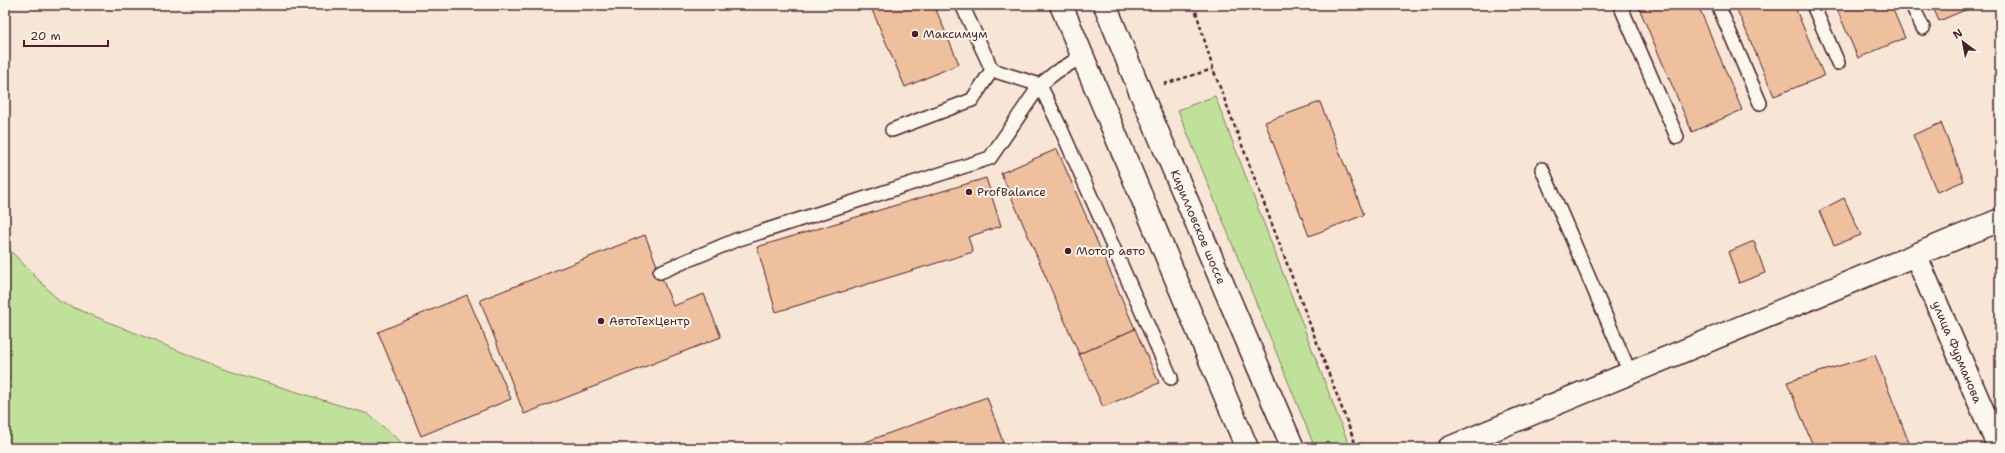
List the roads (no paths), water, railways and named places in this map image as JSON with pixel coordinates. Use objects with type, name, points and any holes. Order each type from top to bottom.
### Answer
[{"type":"main road","points":[[1062,5],[1247,448]]},
{"type":"main road","name":"Кирилловское шоссе","points":[[1105,5],[1155,127],[1293,448]]},
{"type":"main road","points":[[1449,448],[2000,220]]},
{"type":"main road","name":"улица Фурманова","points":[[1916,256],[1998,448]]},
{"type":"lane","points":[[962,5],[992,70],[1040,85],[1061,129],[1171,378]]},
{"type":"lane","points":[[1620,5],[1678,136]]},
{"type":"lane","points":[[1718,5],[1760,103]]},
{"type":"lane","points":[[1813,5],[1838,63]]},
{"type":"lane","points":[[1912,5],[1923,28]]},
{"type":"lane","points":[[660,272],[736,240],[990,158],[1040,85],[1056,72],[1083,56]]},
{"type":"lane","points":[[892,130],[972,100],[992,70]]},
{"type":"lane","points":[[1542,169],[1630,373]]},
{"type":"place","name":"Максимум","points":[[915,34]]},
{"type":"place","name":"ProfBalance","points":[[969,192]]},
{"type":"place","name":"Мотор авто","points":[[1068,251]]},
{"type":"place","name":"АвтоТехЦентр","points":[[601,321]]}]
